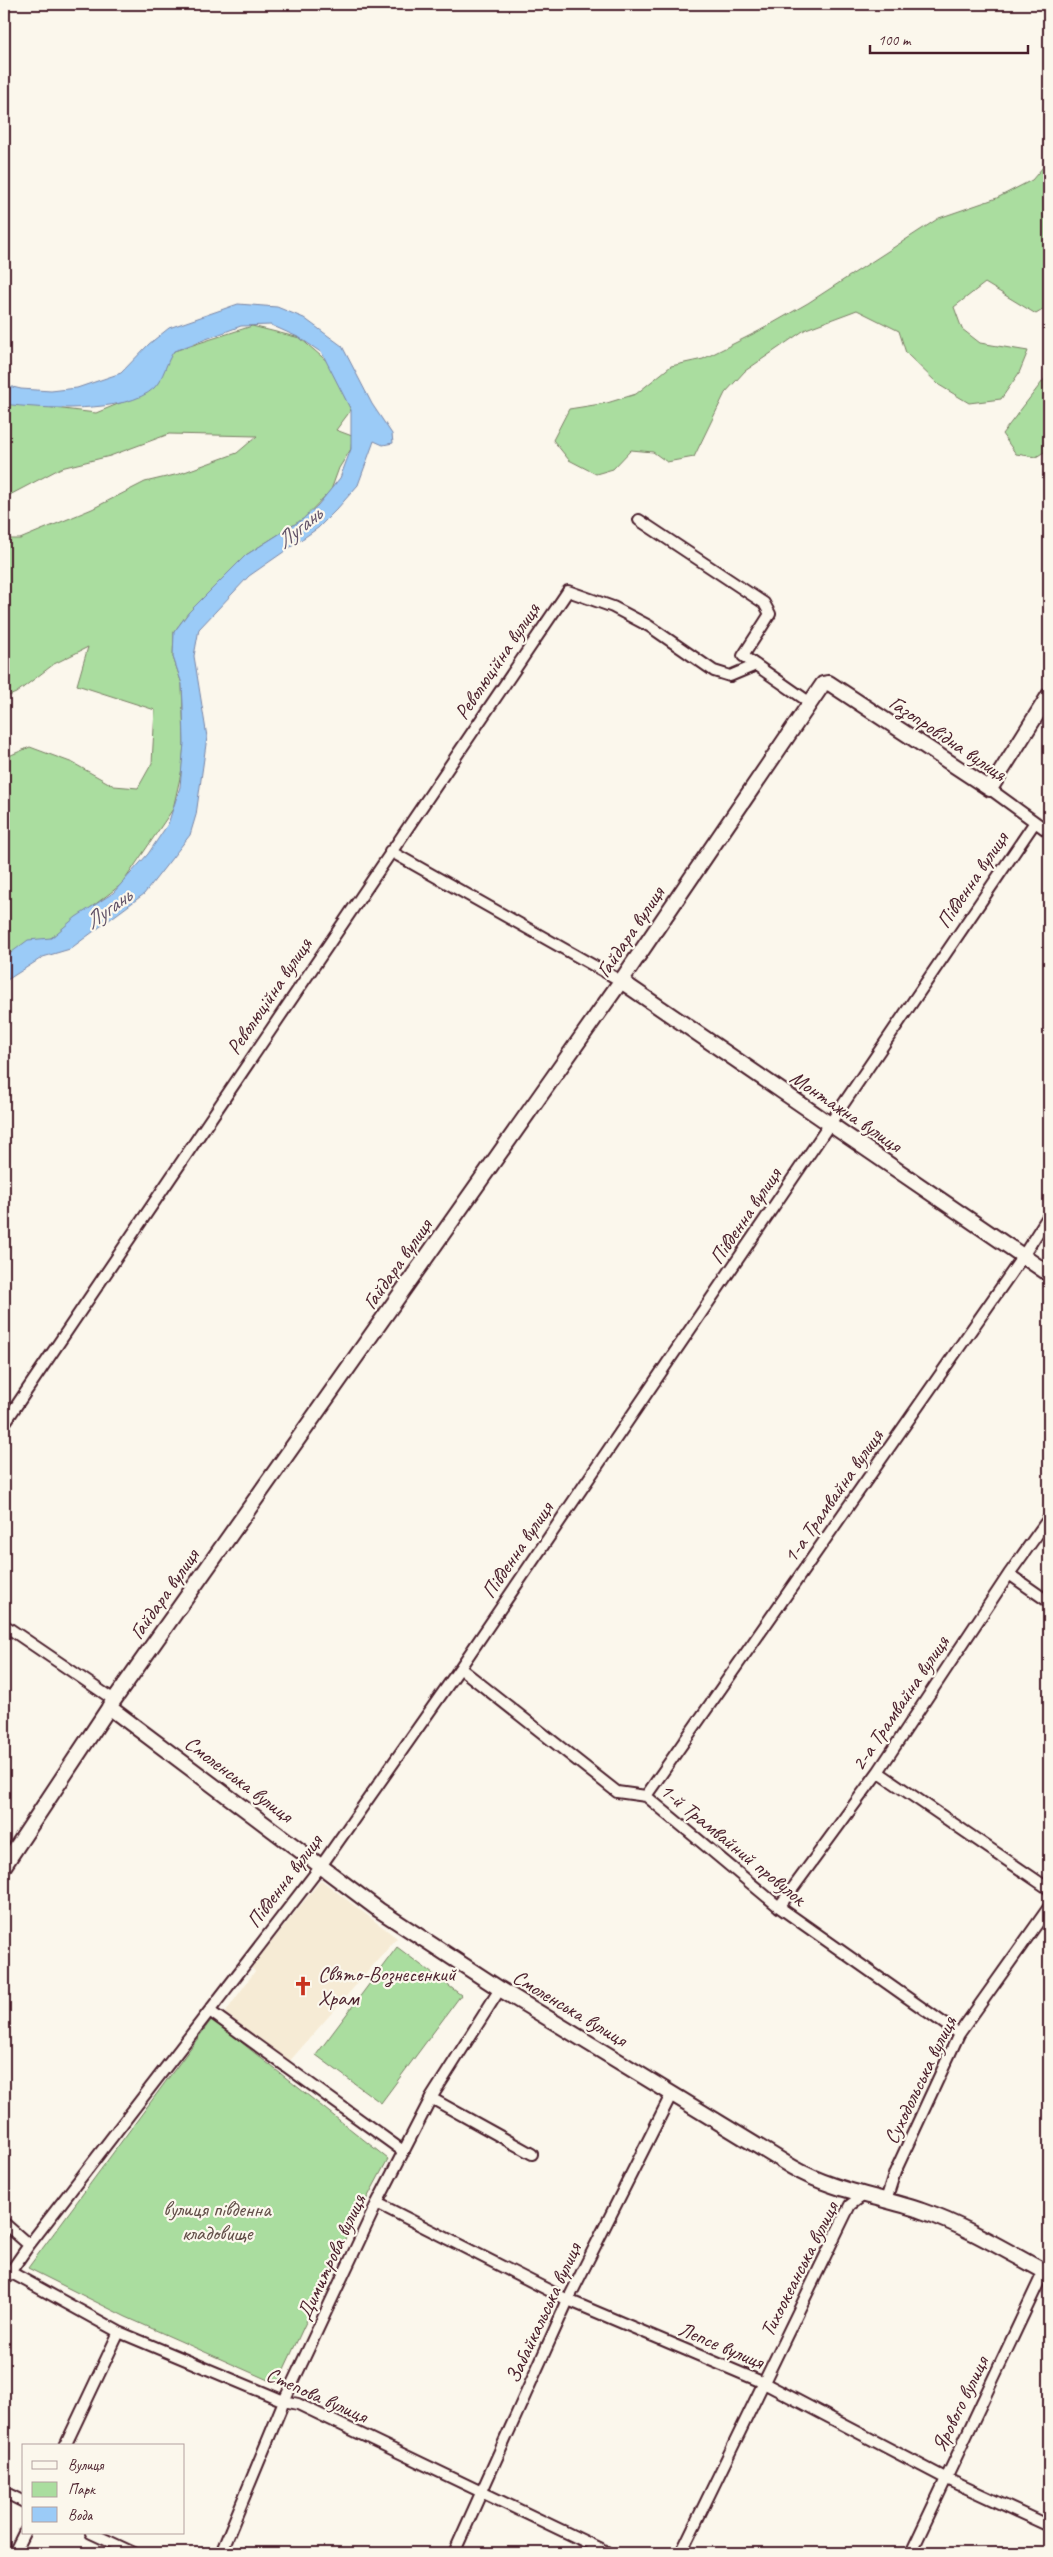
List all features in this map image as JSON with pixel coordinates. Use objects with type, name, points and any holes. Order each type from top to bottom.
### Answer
[{"type":"street","points":[[639,520],[764,603],[770,614],[743,656],[809,702]]},
{"type":"street","name":"Революційна вулиця","points":[[4,1424],[390,851],[568,591],[612,608],[649,626],[714,671],[730,676],[756,665]]},
{"type":"street","name":"Газопровідна вулиця","points":[[823,684],[829,683],[990,790],[1049,832]]},
{"type":"street","name":"Гайдара вулиця","points":[[4,1866],[112,1703],[621,981],[823,684]]},
{"type":"street","points":[[990,790],[1049,695]]},
{"type":"street","name":"Південна вулиця","points":[[7,2277],[29,2245],[211,2012],[321,1866],[460,1668],[831,1125],[1035,822]]},
{"type":"street","points":[[390,851],[621,981]]},
{"type":"street","name":"Монтажна вулиця","points":[[621,981],[1049,1274]]},
{"type":"street","name":"1-а Трамвайна вулиця","points":[[646,1796],[1023,1256],[1049,1215]]},
{"type":"street","name":"2-а Трамвайна вулиця","points":[[779,1907],[878,1772],[1009,1574],[1049,1518]]},
{"type":"street","points":[[1009,1574],[1049,1602]]},
{"type":"street","points":[[4,1624],[112,1703]]},
{"type":"street","name":"1-й Трамвайний провулок","points":[[460,1668],[617,1792],[646,1796],[779,1907],[959,2034]]},
{"type":"street","name":"Смоленська вулиця","points":[[112,1703],[379,1910],[500,1990],[811,2179],[864,2196],[886,2200],[922,2211],[949,2222],[1046,2273]]},
{"type":"street","points":[[878,1772],[1049,1890]]},
{"type":"street","name":"Суходольська вулиця","points":[[886,2200],[895,2172],[959,2034],[1049,1907]]},
{"type":"street","name":"Димитрова вулиця","points":[[221,2553],[284,2401],[377,2203],[431,2098],[500,1990]]},
{"type":"street","points":[[211,2012],[403,2151]]},
{"type":"street","name":"Забайкальська вулиця","points":[[454,2553],[568,2300],[672,2093]]},
{"type":"street","points":[[431,2098],[532,2154]]},
{"type":"street","name":"Тихоокеанська вулиця","points":[[680,2553],[850,2205],[864,2196]]},
{"type":"street","name":"Лепсе вулиця","points":[[377,2203],[568,2300],[762,2382],[945,2478],[1049,2526]]},
{"type":"street","points":[[4,2224],[29,2245]]},
{"type":"street","name":"Ярового вулиця","points":[[911,2553],[945,2478],[1046,2273]]},
{"type":"street","name":"Степова вулиця","points":[[7,2277],[119,2332],[284,2401],[298,2404],[481,2494],[608,2553]]},
{"type":"street","points":[[66,2444],[119,2332]]},
{"type":"street","points":[[4,2492],[22,2501]]},
{"type":"street","points":[[14,2553],[24,2534]]},
{"type":"street","points":[[94,2534],[134,2553]]},
{"type":"shaded area","points":[[321,1880],[397,1938],[288,2063],[225,2013],[255,1971],[251,1968]]},
{"type":"green space","points":[[1049,160],[1049,306],[1036,314],[985,283],[954,307],[962,329],[980,343],[1028,351],[1019,373],[1001,399],[969,403],[939,385],[906,353],[899,331],[857,310],[806,329],[745,371],[725,393],[694,457],[667,462],[653,452],[631,450],[613,469],[596,474],[569,460],[553,440],[569,409],[607,403],[636,394],[671,366],[703,359],[759,331],[808,303],[939,218],[997,198],[1032,180]]},
{"type":"green space","points":[[252,326],[300,338],[328,362],[351,410],[336,430],[352,436],[351,449],[339,468],[331,490],[303,519],[246,555],[189,612],[174,632],[173,657],[182,684],[184,743],[182,769],[173,809],[122,884],[51,938],[4,958],[4,758],[30,747],[73,763],[114,786],[138,788],[152,763],[155,710],[77,685],[88,647],[54,664],[16,693],[4,698],[4,539],[20,539],[92,509],[145,482],[179,474],[237,453],[257,436],[169,434],[110,456],[61,468],[4,498],[4,402],[96,413],[142,394],[174,351]]},
{"type":"green space","points":[[1049,373],[1049,449],[1036,457],[1016,454],[1002,434]]},
{"type":"green space","points":[[397,1947],[461,1995],[381,2103],[316,2055]]},
{"type":"green space","name":"вулиця південна кладовище","points":[[212,2019],[388,2159],[342,2245],[277,2384],[126,2317],[28,2268]]},
{"type":"water","name":"Лугань","points":[[238,304],[277,307],[304,318],[342,346],[372,404],[392,434],[393,443],[383,445],[374,441],[358,485],[337,509],[318,528],[249,576],[199,629],[194,656],[207,737],[196,815],[190,835],[144,894],[70,949],[43,957],[4,982],[4,958],[28,940],[51,938],[76,917],[113,893],[148,854],[168,824],[180,787],[184,743],[182,684],[173,657],[174,632],[189,612],[246,555],[303,519],[318,505],[340,478],[351,449],[351,410],[322,353],[300,338],[271,325],[241,326],[174,351],[154,388],[141,396],[124,402],[82,408],[4,404],[4,385],[21,389],[51,391],[77,388],[121,373],[149,344],[169,328]]},
{"type":"place","name":"Свято-Вознесенкий Храм","points":[[303,1986]]}]
